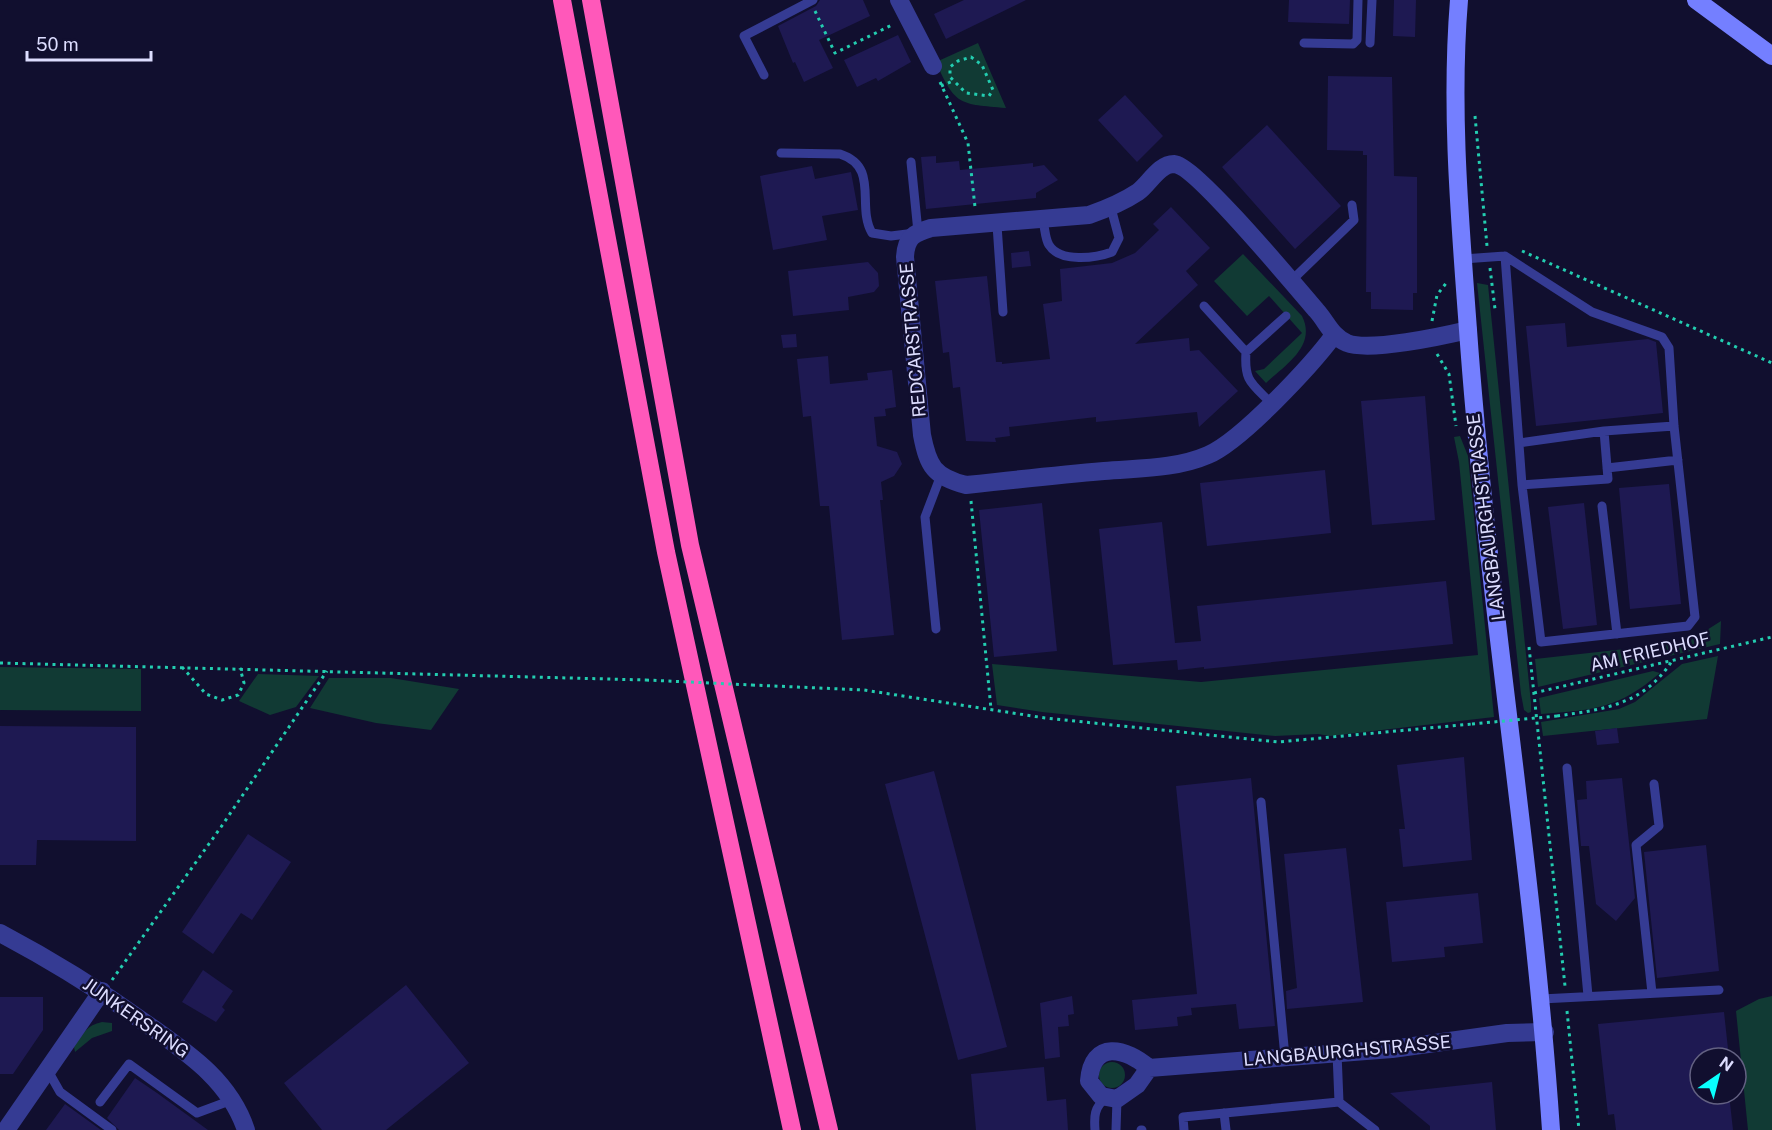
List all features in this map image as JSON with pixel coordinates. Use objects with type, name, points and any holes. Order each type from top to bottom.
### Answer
[{"type":"highway","points":[[562,0],[666,552],[792,1130]]},
{"type":"highway","points":[[591,0],[690,545],[829,1130]]},
{"type":"main road","name":"LANGBAURGHSTRASSE","points":[[1459,0],[1456,112],[1473,408],[1545,1032],[1551,1130]]},
{"type":"main road","points":[[1696,0],[1772,56]]},
{"type":"street","points":[[899,0],[933,66]]},
{"type":"street","points":[[916,232],[931,228],[997,225],[1089,215],[1111,208],[1139,191],[1163,168],[1179,165],[1201,182],[1321,315],[1334,335],[1348,344],[1362,345],[1468,330]]},
{"type":"street","name":"REDCARSTRASSE","points":[[916,232],[907,243],[905,257],[922,435],[927,460],[941,475]]},
{"type":"street","points":[[941,475],[966,485],[1172,465],[1194,460],[1229,442],[1315,360],[1334,335]]},
{"type":"street","name":"JUNKERSRING","points":[[0,933],[102,992],[195,1058],[211,1073],[232,1100],[246,1130]]},
{"type":"street","points":[[6,1130],[102,992]]},
{"type":"street","name":"LANGBAURGHSTRASSE","points":[[1149,1068],[1337,1053],[1545,1032]]},
{"type":"street","points":[[1113,1050],[1126,1053],[1149,1068],[1137,1085],[1111,1098],[1089,1081],[1090,1070],[1101,1055],[1113,1050]]},
{"type":"lane","points":[[1304,44],[1353,44],[1357,40],[1358,0]]},
{"type":"lane","points":[[1370,42],[1372,0]]},
{"type":"lane","points":[[764,75],[744,36],[775,18],[812,1]]},
{"type":"lane","points":[[781,153],[840,154],[849,157],[861,168],[872,233],[891,236],[916,232],[911,162]]},
{"type":"lane","points":[[1291,281],[1354,220],[1352,205]]},
{"type":"lane","points":[[1043,221],[1049,244],[1056,251],[1071,257],[1105,255],[1112,252],[1119,238],[1119,230],[1111,208]]},
{"type":"lane","points":[[997,225],[1003,312]]},
{"type":"lane","points":[[1463,259],[1505,256],[1592,312],[1662,337],[1669,348],[1674,426],[1695,617],[1688,626],[1541,642],[1522,485],[1505,256]]},
{"type":"lane","points":[[1204,306],[1246,352]]},
{"type":"lane","points":[[1270,403],[1251,382],[1245,371],[1246,352],[1286,316]]},
{"type":"lane","points":[[1519,443],[1604,431],[1674,426]]},
{"type":"lane","points":[[1522,485],[1608,479],[1604,431]]},
{"type":"lane","points":[[1607,468],[1678,460]]},
{"type":"lane","points":[[936,629],[925,517],[941,475]]},
{"type":"lane","points":[[1602,506],[1617,634]]},
{"type":"lane","points":[[1567,768],[1588,996]]},
{"type":"lane","points":[[1652,993],[1636,845],[1659,826],[1654,784]]},
{"type":"lane","points":[[1261,802],[1285,1057]]},
{"type":"lane","points":[[1541,999],[1719,990]]},
{"type":"lane","points":[[1337,1053],[1340,1102]]},
{"type":"lane","points":[[100,1102],[129,1064],[197,1113],[232,1100]]},
{"type":"lane","points":[[47,1069],[60,1092],[112,1130]]},
{"type":"lane","points":[[1095,1130],[1094,1115],[1100,1103],[1111,1098],[1116,1130]]},
{"type":"lane","points":[[1184,1130],[1183,1117],[1340,1102],[1375,1130]]},
{"type":"lane","points":[[1224,1113],[1226,1130]]},
{"type":"path","points":[[812,1],[835,53],[908,17]]},
{"type":"path","points":[[971,57],[982,65],[993,90],[989,96],[970,95],[953,81],[948,73],[950,67],[958,61],[971,57]]},
{"type":"path","points":[[933,66],[968,143],[978,226]]},
{"type":"path","points":[[941,86],[953,81]]},
{"type":"path","points":[[1505,256],[1511,251],[1522,250],[1772,363]]},
{"type":"path","points":[[1436,336],[1438,358],[1449,375],[1456,426]]},
{"type":"path","points":[[966,485],[970,495],[991,709]]},
{"type":"path","name":"AM FRIEDHOF","points":[[1566,998],[1534,693],[1772,637]]},
{"type":"path","points":[[0,663],[240,668],[864,690],[1120,727],[1278,742],[1557,716],[1625,703],[1663,675],[1672,661]]},
{"type":"path","points":[[182,667],[206,694],[222,700],[238,695],[244,683],[240,668]]},
{"type":"path","points":[[102,992],[208,845],[327,671]]},
{"type":"path","points":[[1566,998],[1579,1130]]},
{"type":"green space","points":[[978,43],[1006,108],[978,105],[961,100],[948,87],[936,62]]},
{"type":"green space","points":[[1243,254],[1302,316],[1306,327],[1302,346],[1297,354],[1266,383],[1255,371],[1264,369],[1302,333],[1269,296],[1247,316],[1214,281]]},
{"type":"green space","points":[[1477,283],[1488,285],[1531,703],[1531,712],[1528,713],[1524,710],[1521,694]]},
{"type":"green space","points":[[1460,436],[1468,456],[1494,717],[1330,736],[1318,734],[1275,736],[1042,712],[997,705],[992,664],[1201,682],[1478,655],[1459,462],[1454,437]]},
{"type":"green space","points":[[1721,621],[1720,644],[1538,687],[1535,659],[1688,642]]},
{"type":"green space","points":[[1718,656],[1707,719],[1543,736],[1541,722],[1619,709],[1635,702],[1682,664]]},
{"type":"green space","points":[[0,667],[141,669],[141,711],[0,710]]},
{"type":"green space","points":[[1653,671],[1660,673],[1631,694],[1605,706],[1541,714],[1539,698]]},
{"type":"green space","points":[[258,674],[319,676],[296,707],[270,715],[239,701]]},
{"type":"green space","points":[[329,678],[391,678],[459,689],[431,730],[376,723],[310,708]]},
{"type":"green space","points":[[1772,996],[1772,1130],[1748,1130],[1746,1106],[1748,1106],[1748,1046],[1740,1046],[1736,1011],[1759,999]]},
{"type":"green space","points":[[102,1022],[112,1023],[112,1031],[92,1038],[75,1052],[74,1047],[85,1031],[92,1025]]},
{"type":"green space","points":[[1112,1062],[1121,1066],[1125,1075],[1121,1084],[1112,1088],[1103,1084],[1099,1075],[1103,1066]]},
{"type":"building","points":[[820,0],[863,0],[870,16],[819,40],[833,68],[804,82],[795,62],[793,63],[778,26],[816,6]]},
{"type":"building","points":[[964,0],[1026,0],[946,39],[934,14]]},
{"type":"building","points":[[1289,0],[1350,0],[1349,24],[1288,22]]},
{"type":"building","points":[[1394,0],[1416,0],[1415,37],[1393,36]]},
{"type":"building","points":[[898,35],[911,62],[878,81],[876,78],[857,87],[844,60]]},
{"type":"building","points":[[1328,76],[1392,77],[1394,176],[1417,177],[1417,293],[1413,293],[1413,310],[1371,309],[1371,292],[1366,292],[1367,155],[1363,155],[1363,151],[1327,150]]},
{"type":"building","points":[[1125,95],[1163,136],[1137,162],[1098,120]]},
{"type":"building","points":[[1267,125],[1341,206],[1295,249],[1222,167]]},
{"type":"building","points":[[936,156],[936,163],[959,161],[960,170],[1033,163],[1033,167],[1044,165],[1058,180],[1036,193],[1036,198],[926,209],[921,157]]},
{"type":"building","points":[[812,166],[815,179],[851,172],[858,210],[822,216],[827,240],[773,250],[760,176]]},
{"type":"building","points":[[1171,207],[1210,248],[1186,271],[1198,285],[1135,344],[1189,338],[1190,351],[1199,350],[1238,391],[1199,427],[1197,412],[1096,422],[1096,417],[1009,427],[1010,436],[995,438],[996,442],[966,441],[960,387],[953,388],[949,352],[943,353],[935,281],[987,276],[996,362],[1002,362],[1002,364],[1050,359],[1043,304],[1062,301],[1060,269],[1112,263],[1135,253],[1159,230],[1153,224]]},
{"type":"building","points":[[1029,251],[1031,266],[1012,268],[1011,253]]},
{"type":"building","points":[[868,262],[878,273],[879,286],[874,292],[848,297],[849,310],[793,316],[788,271]]},
{"type":"building","points":[[1565,323],[1567,347],[1648,339],[1656,342],[1663,413],[1536,426],[1526,326]]},
{"type":"building","points":[[796,334],[797,347],[783,348],[781,335]]},
{"type":"building","points":[[828,356],[830,384],[868,380],[867,373],[892,370],[896,407],[885,409],[886,416],[874,417],[877,446],[897,452],[902,464],[894,476],[881,482],[883,500],[880,500],[894,635],[842,640],[829,506],[820,506],[811,416],[803,417],[797,359]]},
{"type":"building","points":[[1425,396],[1435,520],[1372,525],[1361,401]]},
{"type":"building","points":[[1325,470],[1331,533],[1207,546],[1200,483]]},
{"type":"building","points":[[1669,484],[1681,604],[1630,609],[1619,488]]},
{"type":"building","points":[[1042,503],[1057,651],[994,657],[979,510]]},
{"type":"building","points":[[1584,503],[1597,625],[1563,629],[1548,507]]},
{"type":"building","points":[[1162,522],[1175,643],[1201,641],[1197,606],[1446,581],[1453,644],[1204,669],[1204,667],[1178,670],[1177,660],[1113,665],[1099,529]]},
{"type":"building","points":[[0,726],[136,727],[136,841],[37,840],[36,865],[0,865]]},
{"type":"building","points":[[1617,728],[1619,743],[1597,745],[1595,731]]},
{"type":"building","points":[[1464,757],[1472,860],[1403,867],[1399,829],[1405,829],[1397,765]]},
{"type":"building","points":[[934,771],[1007,1047],[958,1060],[885,784]]},
{"type":"building","points":[[1251,778],[1275,1026],[1239,1029],[1236,1004],[1191,1008],[1192,1015],[1177,1017],[1178,1026],[1135,1030],[1132,1000],[1197,994],[1176,786]]},
{"type":"building","points":[[1622,778],[1635,898],[1616,921],[1596,904],[1589,846],[1581,846],[1577,800],[1587,799],[1586,781]]},
{"type":"building","points":[[248,834],[291,862],[252,920],[241,913],[213,954],[182,932]]},
{"type":"building","points":[[1706,845],[1719,971],[1657,978],[1644,852]]},
{"type":"building","points":[[1346,848],[1363,1002],[1287,1009],[1286,991],[1297,988],[1284,854]]},
{"type":"building","points":[[1478,893],[1483,943],[1444,947],[1445,957],[1392,962],[1386,902]]},
{"type":"building","points":[[203,970],[233,991],[222,1007],[225,1010],[216,1022],[182,1002]]},
{"type":"building","points":[[406,985],[469,1063],[386,1130],[322,1130],[284,1083]]},
{"type":"building","points":[[1072,996],[1074,1014],[1068,1015],[1069,1026],[1058,1027],[1060,1057],[1045,1059],[1040,1003]]},
{"type":"building","points":[[0,997],[43,997],[43,1030],[13,1074],[0,1074]]},
{"type":"building","points":[[1724,1012],[1728,1046],[1688,1046],[1688,1106],[1730,1106],[1733,1130],[1616,1130],[1614,1114],[1608,1115],[1598,1024]]},
{"type":"building","points":[[1044,1067],[1047,1101],[1066,1099],[1068,1130],[976,1130],[971,1074]]},
{"type":"building","points":[[135,1078],[208,1130],[119,1130],[107,1118]]},
{"type":"building","points":[[1492,1082],[1496,1130],[1430,1130],[1430,1126],[1390,1093]]},
{"type":"building","points":[[65,1104],[101,1130],[46,1130]]}]
